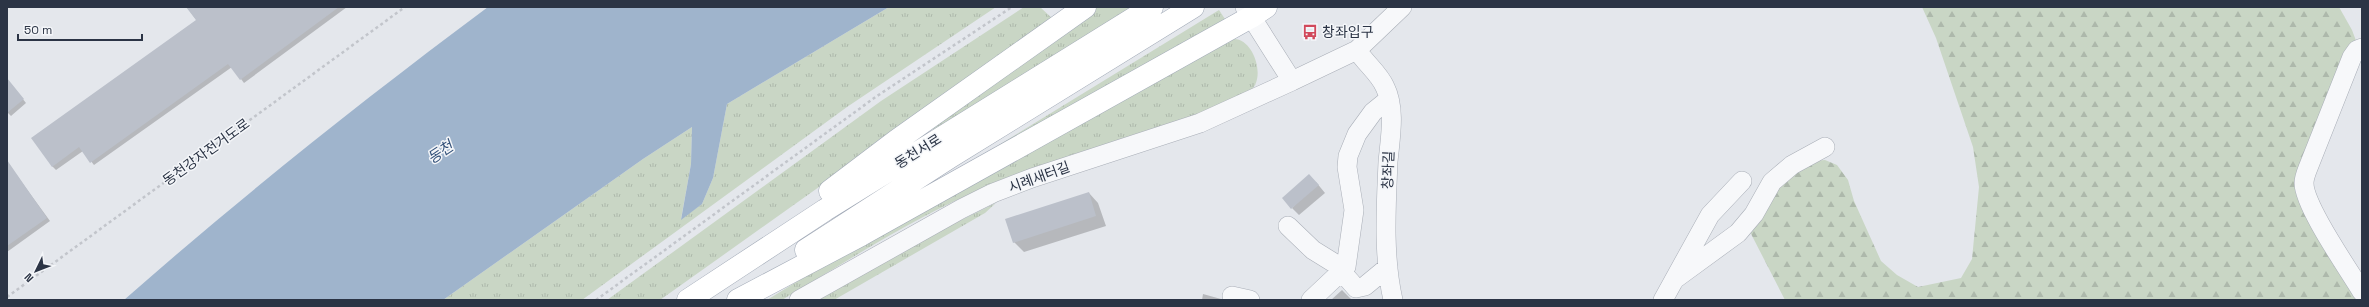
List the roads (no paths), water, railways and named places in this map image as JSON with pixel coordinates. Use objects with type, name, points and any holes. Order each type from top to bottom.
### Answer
[{"type":"main road","points":[[688,300],[896,141],[1085,7]]},
{"type":"main road","name":"동천서로","points":[[688,300],[838,201],[1152,7]]},
{"type":"main road","name":"동천서로","points":[[730,300],[957,153],[1193,7]]},
{"type":"main road","points":[[738,300],[861,235],[1254,10]]},
{"type":"street","name":"시례새터길","points":[[799,300],[940,220],[993,193],[1032,178],[1200,123],[1357,50],[1402,7]]},
{"type":"street","points":[[1254,10],[1292,81]]},
{"type":"street","points":[[2362,48],[2357,50],[2352,57],[2308,168],[2304,184],[2305,191],[2320,222],[2362,292]]},
{"type":"street","name":"창좌길","points":[[1357,50],[1383,83],[1389,99],[1391,123],[1387,206],[1388,267],[1393,300]]},
{"type":"street","points":[[1311,300],[1342,272],[1347,263],[1354,210],[1347,167],[1348,156],[1357,134],[1373,112],[1389,99]]},
{"type":"street","points":[[1675,279],[1738,232],[1754,214],[1772,182],[1792,165],[1825,147]]},
{"type":"street","points":[[1663,300],[1710,216],[1742,181]]},
{"type":"street","points":[[1288,226],[1313,250],[1334,263],[1353,285],[1361,288],[1388,267]]},
{"type":"water","name":"동천","points":[[488,7],[889,7],[727,104],[713,178],[702,204],[681,220],[691,164],[692,127],[643,159],[443,300],[124,300],[303,150]]},
{"type":"place","name":"창좌입구","points":[[1310,32]]}]
